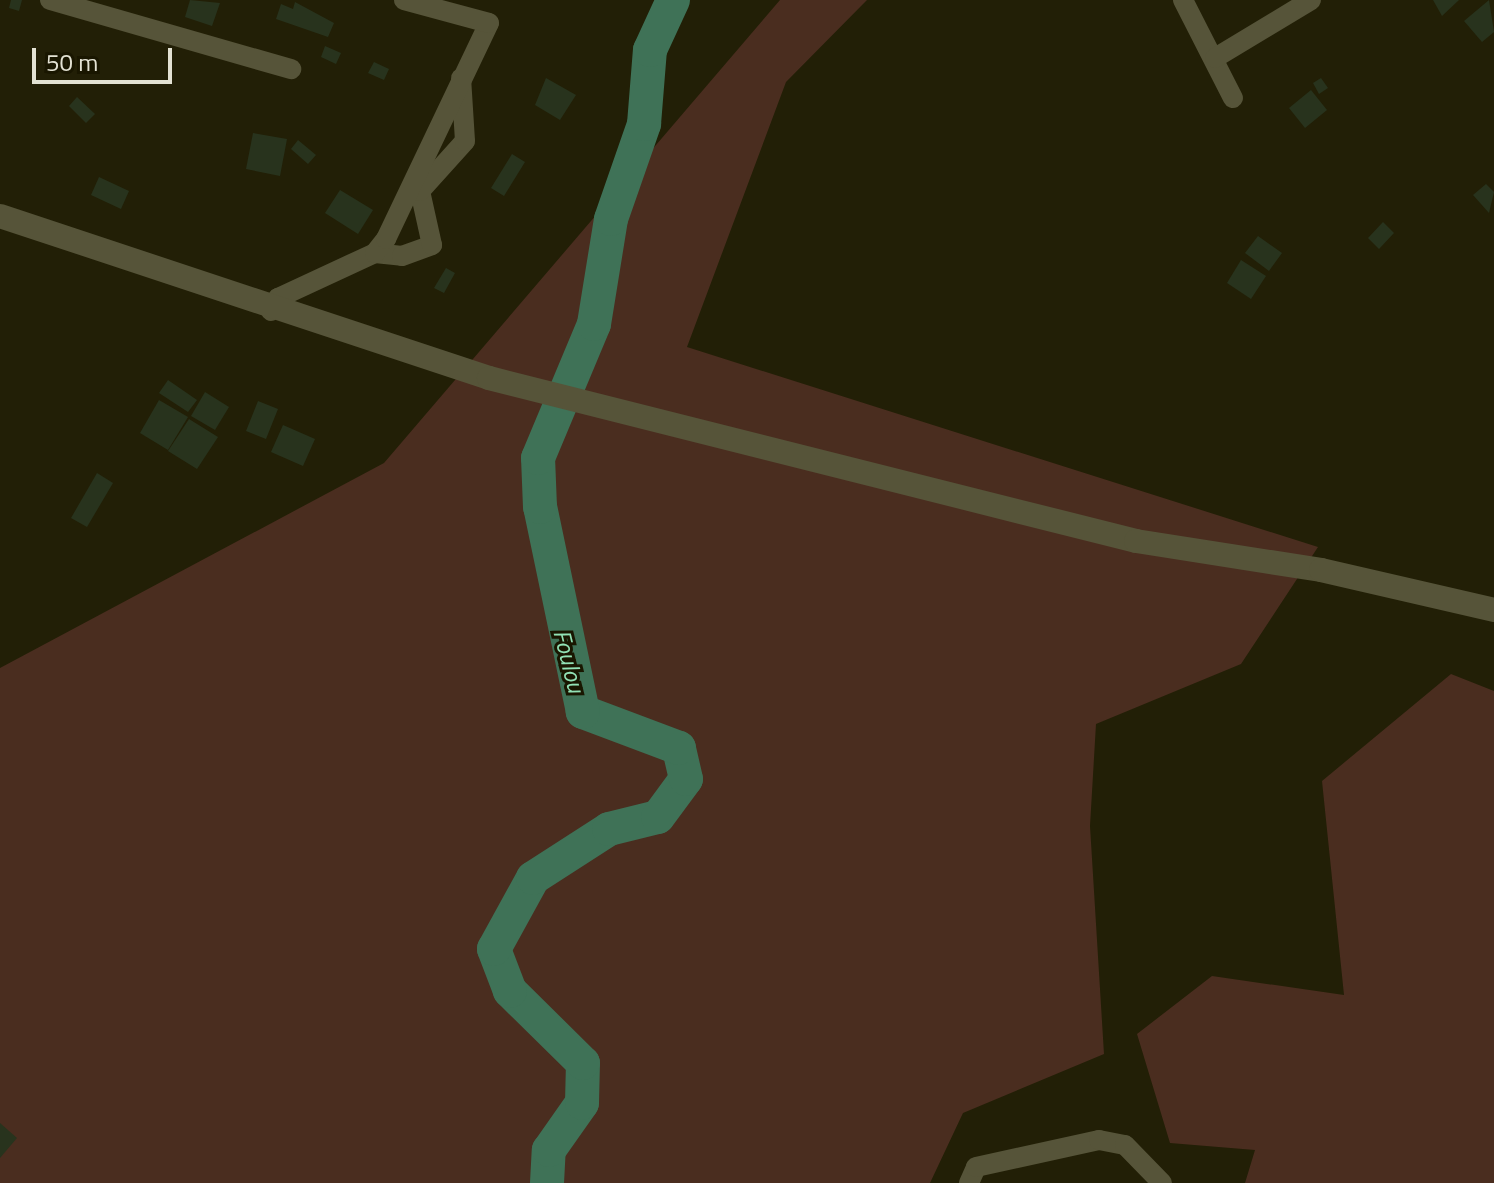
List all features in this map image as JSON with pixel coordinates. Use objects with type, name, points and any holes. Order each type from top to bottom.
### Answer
[{"type":"street","points":[[50,0],[291,69]]},
{"type":"street","points":[[375,253],[489,23],[404,0]]},
{"type":"street","points":[[1215,58],[1311,0]]},
{"type":"street","points":[[1191,3],[1233,98]]},
{"type":"street","points":[[271,311],[278,298],[375,253],[402,256],[432,245],[420,191],[465,141],[461,78]]},
{"type":"street","points":[[0,216],[271,311],[489,378],[1136,541],[1321,570],[1494,610]]},
{"type":"street","points":[[969,1183],[976,1167],[1099,1140],[1125,1145],[1162,1183]]},
{"type":"shaded area","points":[[780,0],[867,0],[786,82],[687,347],[1318,547],[1241,664],[1096,724],[1090,826],[1104,1054],[963,1113],[930,1183],[0,1183],[0,668],[384,463]]},
{"type":"shaded area","points":[[1451,674],[1494,691],[1494,1183],[1245,1183],[1255,1150],[1170,1143],[1137,1034],[1212,976],[1344,995],[1322,781]]},
{"type":"building","points":[[11,0],[22,0],[19,11],[9,8]]},
{"type":"building","points":[[190,0],[220,3],[212,26],[185,17]]},
{"type":"building","points":[[1433,0],[1459,0],[1442,16]]},
{"type":"building","points":[[1489,0],[1494,32],[1482,42],[1464,21]]},
{"type":"building","points":[[295,2],[334,23],[328,37],[276,19],[281,4],[293,9]]},
{"type":"building","points":[[325,46],[341,53],[336,64],[321,57]]},
{"type":"building","points":[[374,62],[389,69],[384,80],[368,73]]},
{"type":"building","points":[[546,78],[576,95],[560,120],[535,105]]},
{"type":"building","points":[[1321,78],[1328,88],[1319,94],[1313,83]]},
{"type":"building","points":[[1311,90],[1327,110],[1305,128],[1289,108]]},
{"type":"building","points":[[77,97],[95,114],[86,123],[69,106]]},
{"type":"building","points":[[253,133],[287,139],[280,176],[246,169]]},
{"type":"building","points":[[298,140],[316,155],[308,164],[291,149]]},
{"type":"building","points":[[512,154],[525,162],[504,196],[491,188]]},
{"type":"building","points":[[99,177],[129,191],[121,209],[91,195]]},
{"type":"building","points":[[1486,184],[1494,192],[1489,213],[1473,195]]},
{"type":"building","points":[[340,190],[373,210],[358,234],[325,213]]},
{"type":"building","points":[[1383,222],[1394,233],[1379,249],[1368,238]]},
{"type":"building","points":[[1258,236],[1282,253],[1269,271],[1245,253]]},
{"type":"building","points":[[1241,260],[1266,276],[1251,299],[1227,283]]},
{"type":"building","points":[[446,268],[455,273],[444,293],[434,288]]},
{"type":"building","points":[[168,380],[197,400],[188,412],[159,393]]},
{"type":"building","points":[[205,392],[229,407],[215,430],[191,416]]},
{"type":"building","points":[[159,400],[188,417],[168,450],[140,433]]},
{"type":"building","points":[[258,401],[278,409],[266,439],[246,431]]},
{"type":"building","points":[[189,419],[218,437],[197,469],[168,451]]},
{"type":"building","points":[[283,425],[315,439],[303,466],[271,452]]},
{"type":"building","points":[[97,473],[113,483],[87,527],[71,518]]},
{"type":"building","points":[[0,1123],[17,1138],[0,1158]]},
{"type":"waterway","name":"Foulou","points":[[547,1183],[549,1150],[582,1103],[583,1063],[510,991],[494,949],[533,878],[609,829],[658,817],[686,779],[679,748],[583,712],[540,507],[538,458],[594,324],[611,219],[644,124],[650,50],[673,0]]}]
